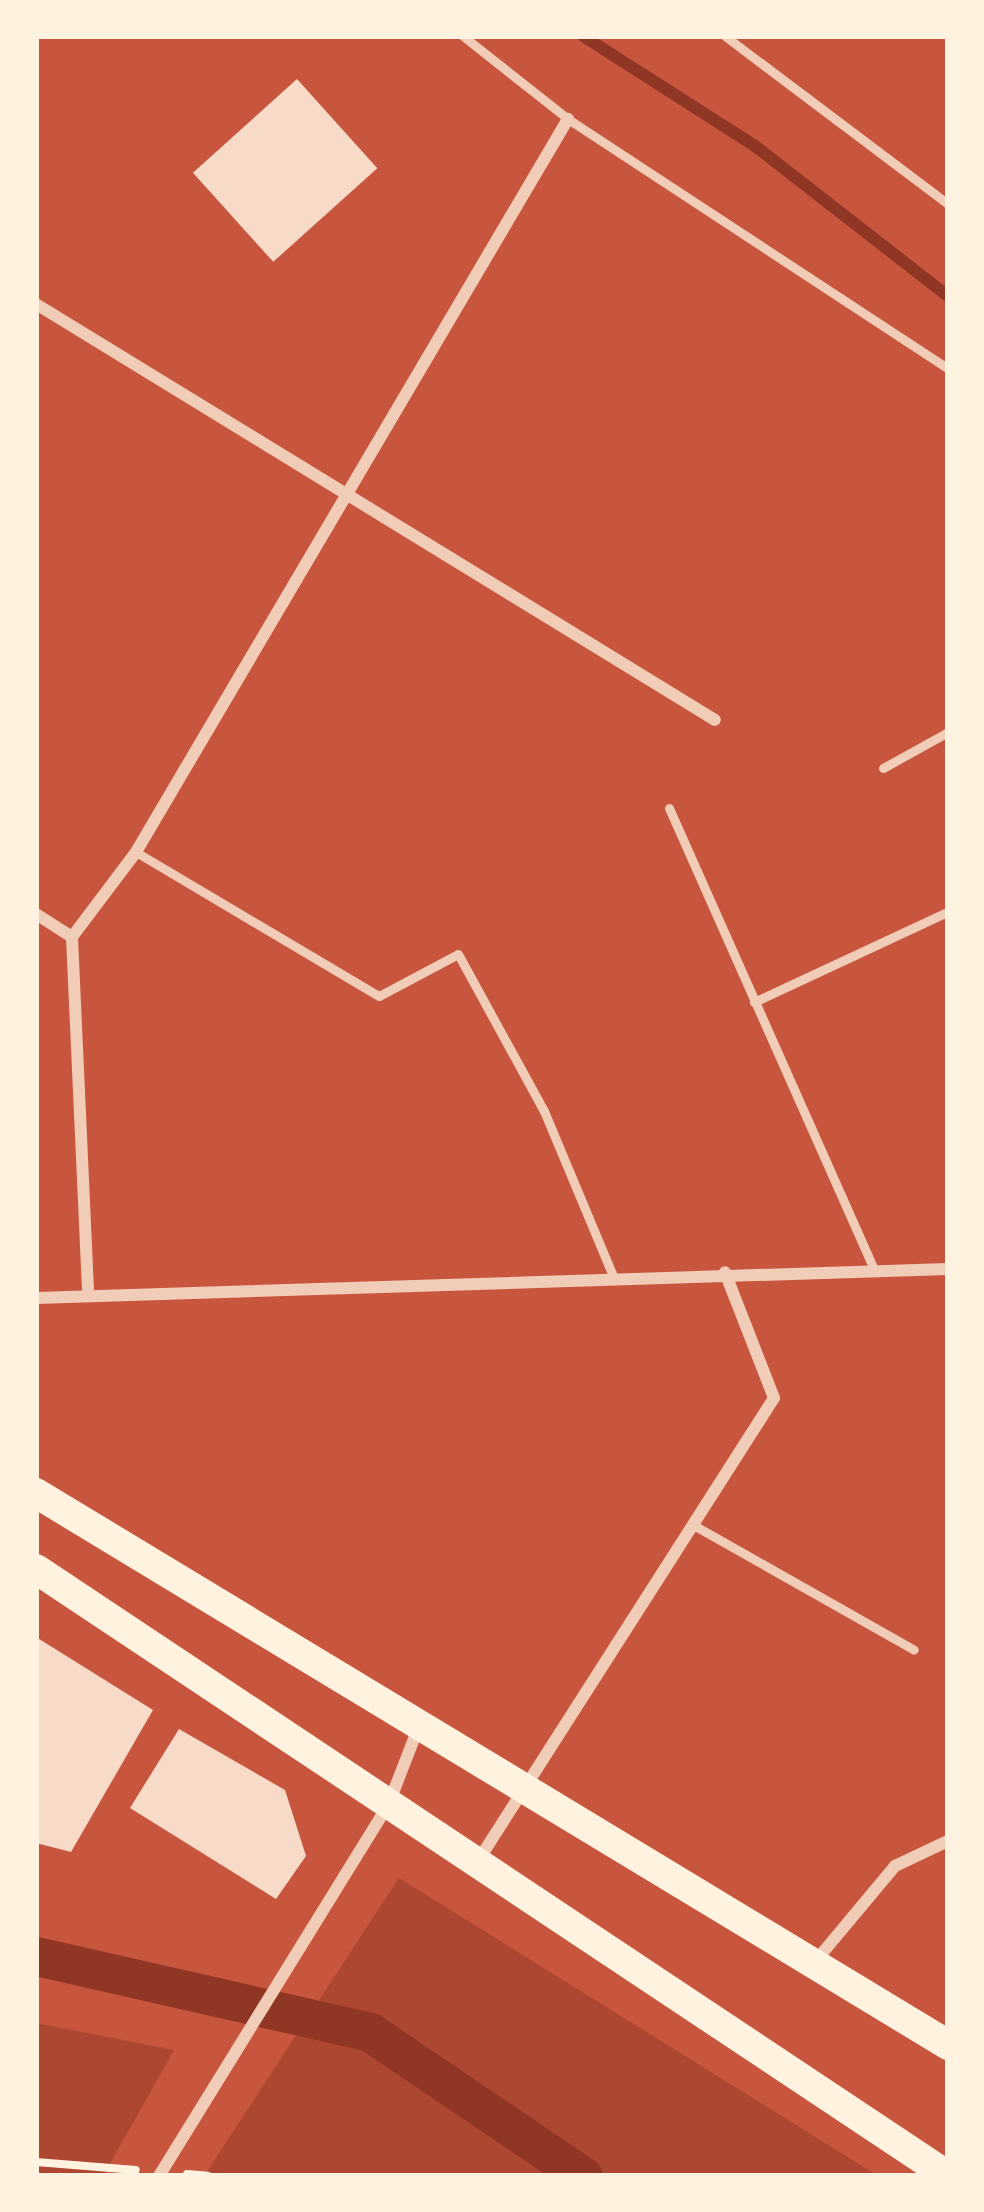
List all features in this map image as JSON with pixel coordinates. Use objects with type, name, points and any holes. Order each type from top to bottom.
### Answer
[{"type":"main road","points":[[36,1492],[420,1725],[527,1783],[819,1957],[948,2044]]},
{"type":"main road","points":[[36,1569],[948,2176]]},
{"type":"street","points":[[88,1291],[72,937],[136,852],[340,490],[568,119]]},
{"type":"street","points":[[36,304],[715,720]]},
{"type":"street","points":[[36,914],[72,937]]},
{"type":"street","points":[[36,1298],[88,1291],[873,1267],[948,1269]]},
{"type":"street","points":[[476,1865],[697,1527],[774,1398],[724,1272]]},
{"type":"street","points":[[159,2176],[389,1803],[420,1725]]},
{"type":"street","points":[[819,1957],[895,1866],[948,1840]]},
{"type":"lane","points":[[464,36],[568,119],[948,369]]},
{"type":"lane","points":[[725,36],[948,203]]},
{"type":"lane","points":[[883,768],[948,732]]},
{"type":"lane","points":[[669,808],[873,1267]]},
{"type":"lane","points":[[136,852],[379,996],[458,954],[544,1111],[614,1278]]},
{"type":"lane","points":[[754,1002],[945,914]]},
{"type":"lane","points":[[697,1527],[914,1649]]},
{"type":"path","points":[[36,2162],[109,2168]]},
{"type":"shaded area","points":[[399,1878],[878,2176],[204,2176]]},
{"type":"shaded area","points":[[36,2023],[174,2050],[103,2176],[36,2176]]},
{"type":"building","points":[[297,79],[377,168],[273,262],[193,173]]},
{"type":"building","points":[[36,1637],[153,1710],[71,1852],[36,1843]]},
{"type":"building","points":[[179,1729],[285,1790],[306,1856],[276,1899],[130,1808]]},
{"type":"waterway","points":[[583,36],[755,146],[948,296]]},
{"type":"waterway","points":[[36,1956],[370,2032],[583,2176]]}]
